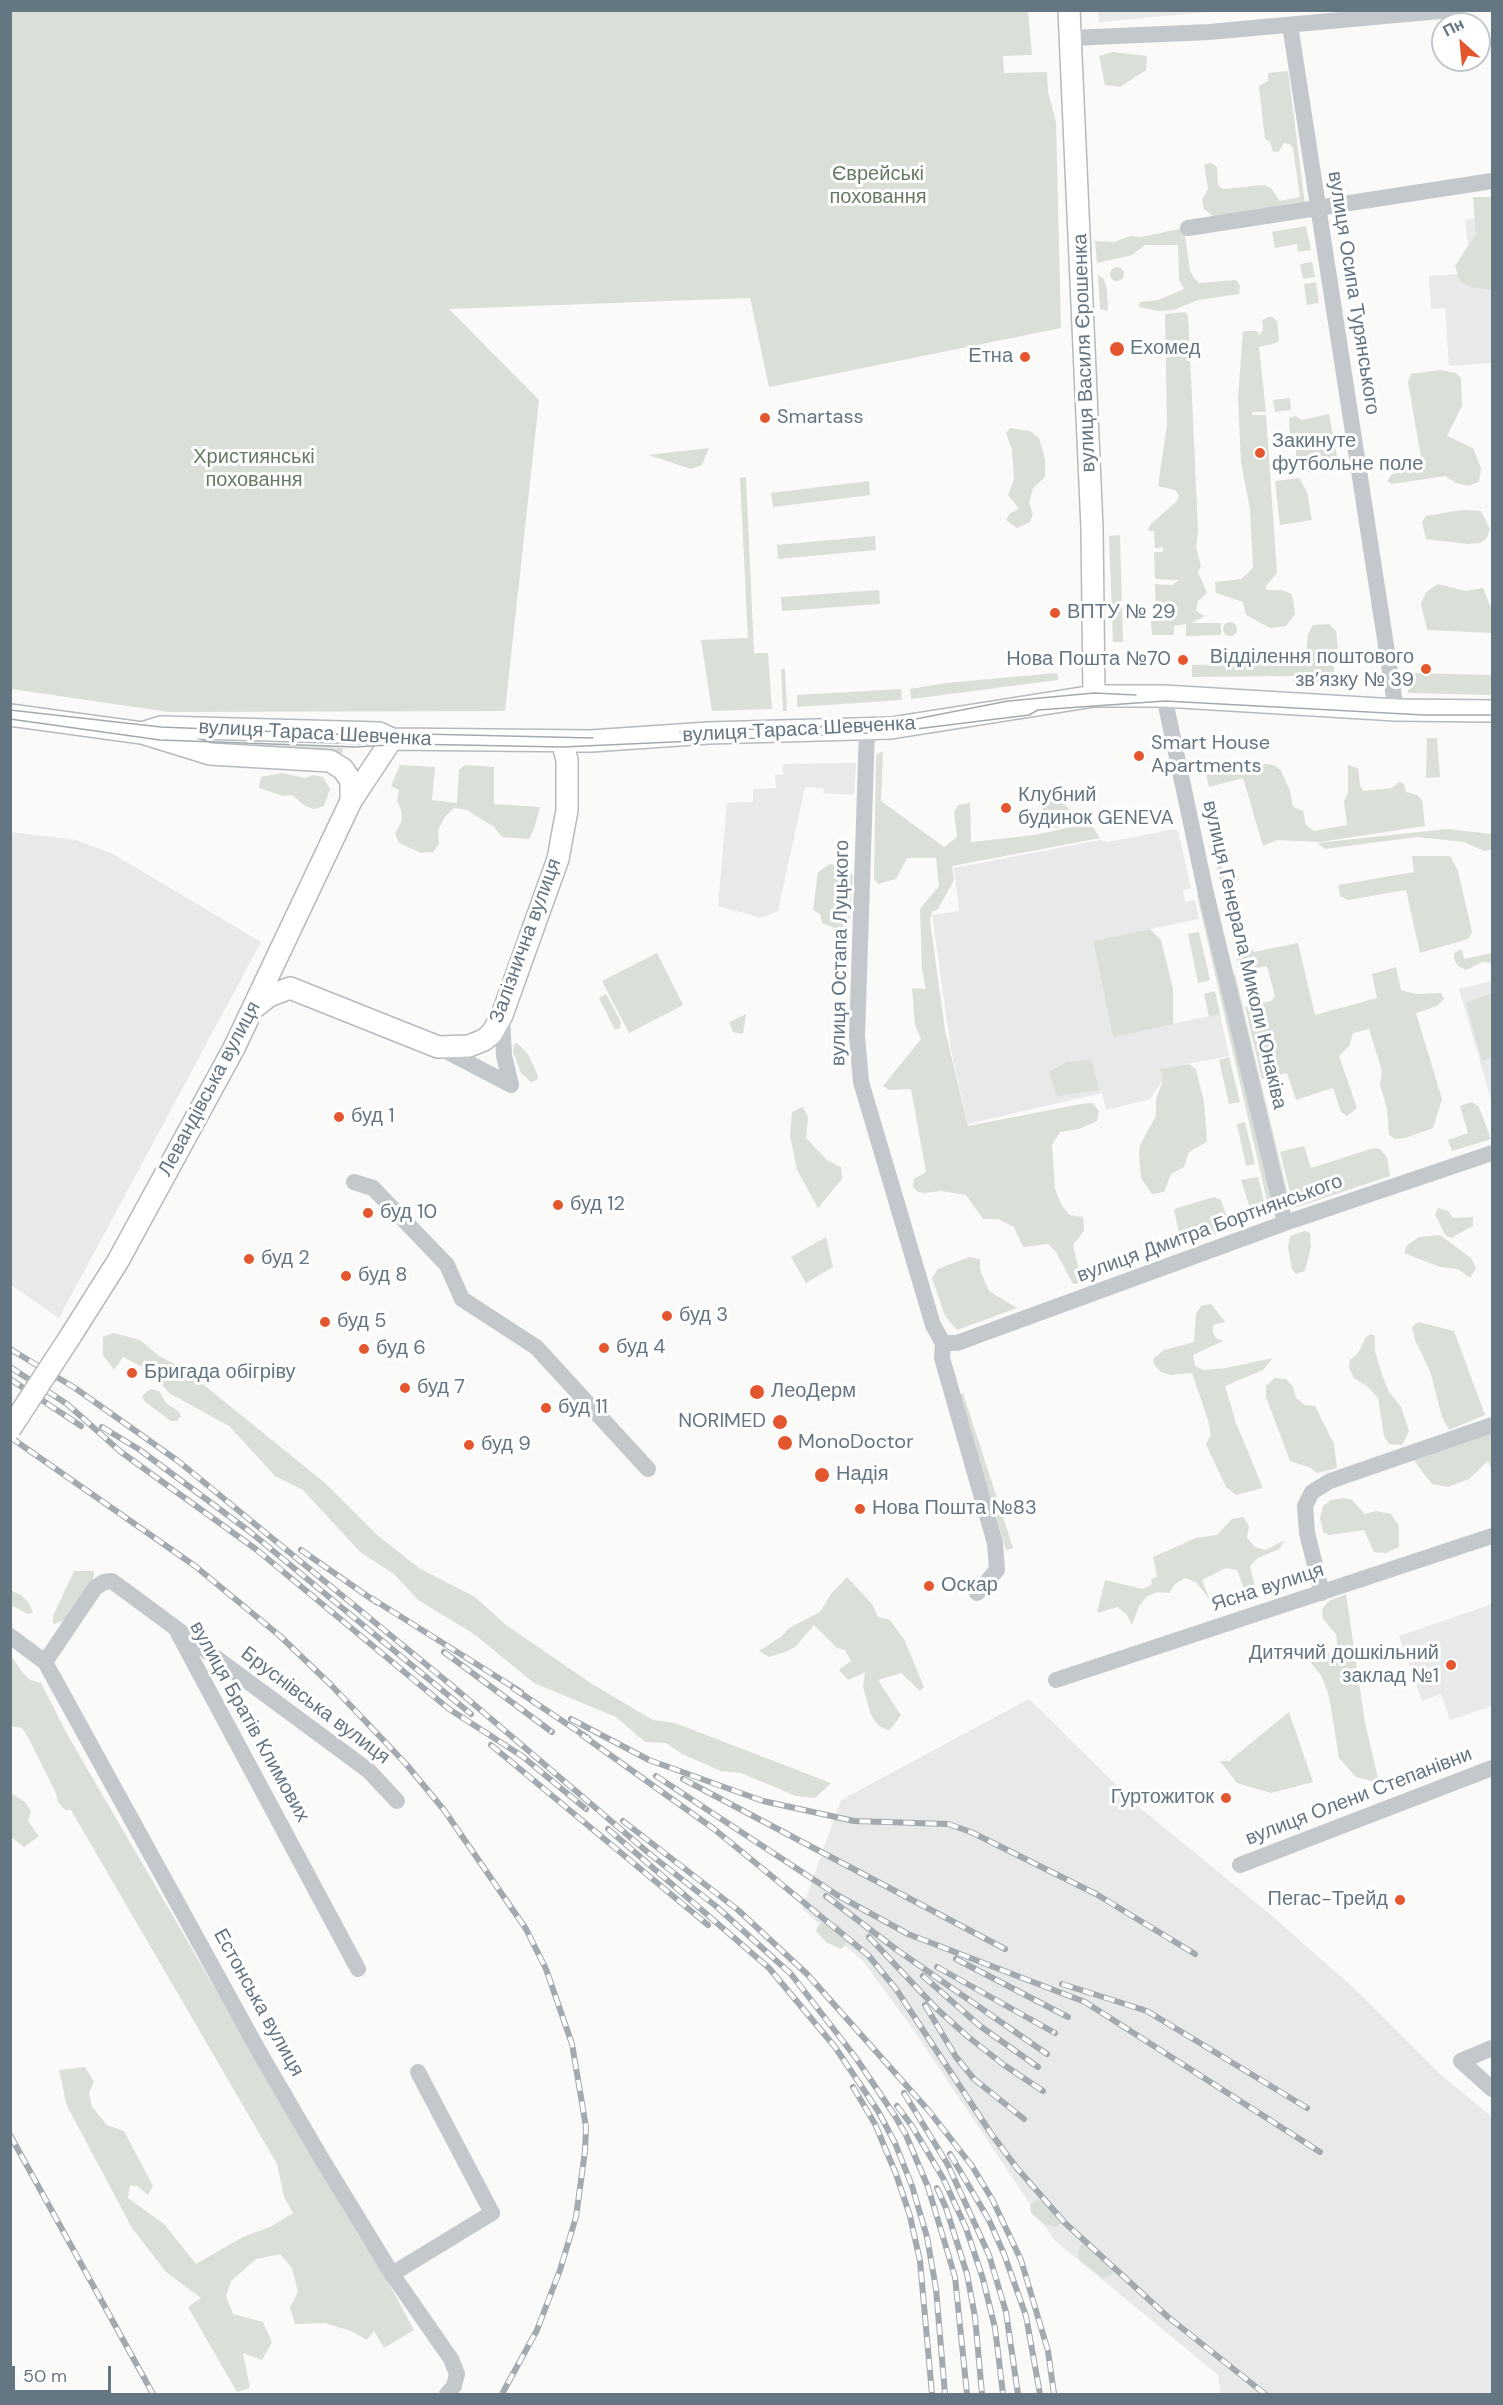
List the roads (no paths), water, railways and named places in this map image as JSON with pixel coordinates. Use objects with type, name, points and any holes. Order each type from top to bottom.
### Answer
[{"type":"main road","name":"вулиця Василя Єрошенка","points":[[1069,10],[1093,539],[1094,696]]},
{"type":"main road","name":"вулиця Тараса Шевченка","points":[[142,733],[161,727],[380,733],[392,739],[562,741],[907,726],[1094,696],[1164,696],[1396,710],[1492,711]]},
{"type":"main road","name":"вулиця Тараса Шевченка","points":[[10,715],[142,733],[210,754],[330,761],[343,769],[351,781],[351,801]]},
{"type":"main road","name":"Левандівська вулиця","points":[[10,1429],[118,1261],[254,1009],[351,801],[392,739]]},
{"type":"main road","name":"Залізнична вулиця","points":[[290,988],[438,1047],[469,1046],[484,1040],[492,1033],[502,1015],[558,859],[567,810],[567,760],[562,741]]},
{"type":"main road","points":[[254,1009],[269,996],[290,988],[279,953]]},
{"type":"street","points":[[1071,38],[1209,32],[1451,10]]},
{"type":"street","name":"вулиця Осипа Турянського","points":[[1290,25],[1396,710]]},
{"type":"street","points":[[1188,228],[1492,182]]},
{"type":"street","name":"вулиця Генерала Миколи Юнаківа","points":[[1164,696],[1205,889],[1285,1223]]},
{"type":"street","name":"вулиця Остапа Луцького","points":[[867,729],[857,1036],[861,1082],[933,1325],[943,1343]]},
{"type":"street","points":[[438,1047],[511,1085],[504,1056],[502,1015]]},
{"type":"street","name":"вулиця Дмитра Бортнянського","points":[[943,1343],[957,1343],[1285,1223],[1492,1153]]},
{"type":"street","points":[[354,1182],[373,1188],[447,1265],[462,1299],[536,1347],[648,1469]]},
{"type":"street","points":[[943,1343],[944,1367],[995,1543],[997,1570],[977,1593]]},
{"type":"street","points":[[1323,1593],[1305,1515],[1305,1506],[1312,1492],[1330,1482],[1492,1425]]},
{"type":"street","name":"Ясна вулиця","points":[[1056,1680],[1492,1536]]},
{"type":"street","name":"вулиця Братів Климових","points":[[45,1662],[95,1588],[104,1582],[112,1581],[175,1627],[358,1969]]},
{"type":"street","name":"Бруснівська вулиця","points":[[175,1627],[369,1771],[397,1801]]},
{"type":"street","name":"Естонська вулиця","points":[[10,1636],[45,1662],[261,2055],[392,2274],[451,2359],[457,2374],[454,2386],[447,2394]]},
{"type":"street","name":"вулиця Олени Степанівни","points":[[1240,1865],[1492,1768]]},
{"type":"street","points":[[1492,2048],[1461,2061],[1492,2089]]},
{"type":"street","points":[[392,2274],[492,2213],[418,2073]]},
{"type":"tram line","points":[[680,732],[890,724],[1008,701],[1094,693],[1136,695]]},
{"type":"tram line","points":[[10,719],[160,740],[355,747],[406,744],[563,747],[892,732],[1029,715],[1038,710],[1165,701],[1424,715],[1492,715]]},
{"type":"tram line","points":[[10,710],[161,727],[356,735],[379,733],[593,738]]},
{"type":"railway","points":[[10,1349],[75,1388],[178,1461],[450,1684],[651,1855],[717,1907],[791,1974],[856,2058],[895,2116],[906,2135],[928,2187],[955,2277],[967,2394]]},
{"type":"railway","points":[[10,1367],[67,1404],[121,1452],[257,1550],[449,1709],[522,1756],[586,1809]]},
{"type":"railway","points":[[10,1379],[81,1426]]},
{"type":"railway","points":[[102,1427],[140,1450],[249,1531],[471,1714]]},
{"type":"railway","points":[[10,1437],[195,1566],[280,1636],[331,1685],[406,1764],[444,1810],[526,1929],[546,1969],[572,2044],[586,2127],[585,2151],[576,2217],[560,2270],[537,2330],[502,2394]]},
{"type":"railway","points":[[301,1550],[376,1602]]},
{"type":"railway","points":[[371,1598],[521,1692]]},
{"type":"railway","points":[[444,1652],[552,1732]]},
{"type":"railway","points":[[513,1688],[588,1738]]},
{"type":"railway","points":[[571,1719],[649,1760],[763,1801],[854,1821],[948,1824],[971,1832],[1096,1894],[1195,1954]]},
{"type":"railway","points":[[582,1735],[714,1829],[868,1955],[896,1989],[990,2132],[1016,2167],[1065,2223],[1168,2317],[1265,2394]]},
{"type":"railway","points":[[491,1745],[708,1925]]},
{"type":"railway","points":[[656,1776],[837,1895],[908,1934],[1085,2002],[1320,2152]]},
{"type":"railway","points":[[683,1779],[1005,1949]]},
{"type":"railway","points":[[623,1821],[738,1910],[807,1974],[929,2111],[972,2166],[992,2199],[1021,2260],[1048,2351],[1054,2394]]},
{"type":"railway","points":[[608,1829],[769,1968],[835,2047],[878,2111],[895,2143],[912,2186],[927,2237],[936,2289],[945,2394]]},
{"type":"railway","points":[[826,1896],[897,1950],[1047,2054]]},
{"type":"railway","points":[[869,1937],[936,2008],[967,2036],[1004,2065],[1043,2091]]},
{"type":"railway","points":[[956,1959],[1068,2017]]},
{"type":"railway","points":[[937,1967],[1055,2033]]},
{"type":"railway","points":[[923,1976],[980,2026],[1038,2067]]},
{"type":"railway","points":[[1062,1984],[1147,2011],[1307,2108]]},
{"type":"railway","points":[[925,2005],[956,2057],[974,2079],[1024,2119]]},
{"type":"railway","points":[[853,2087],[875,2124],[896,2174],[910,2216],[920,2261],[932,2394]]},
{"type":"railway","points":[[904,2093],[948,2165],[989,2255],[1006,2312],[1018,2394]]},
{"type":"railway","points":[[897,2106],[912,2126],[943,2178],[966,2228],[983,2279],[995,2328],[1003,2394]]},
{"type":"railway","points":[[10,2135],[153,2394]]},
{"type":"railway","points":[[950,2154],[989,2220],[1004,2254],[1026,2316],[1040,2394]]},
{"type":"railway","points":[[937,2188],[946,2208],[967,2274],[975,2317],[982,2394]]},
{"type":"place","name":"Ехомед","points":[[1117,349]]},
{"type":"place","name":"Етна","points":[[1025,357]]},
{"type":"place","name":"Smartass","points":[[765,418]]},
{"type":"place","name":"Закинуте футбольне поле","points":[[1260,453]]},
{"type":"place","name":"ВПТУ № 29","points":[[1055,613]]},
{"type":"place","name":"Нова Пошта №70","points":[[1183,660]]},
{"type":"place","name":"Відділення поштового зв’язку № 39","points":[[1426,669]]},
{"type":"place","name":"Smart House Apartments","points":[[1139,756]]},
{"type":"place","name":"Клубний будинок GENEVA","points":[[1006,808]]},
{"type":"place","name":"буд 1","points":[[339,1117]]},
{"type":"place","name":"буд 12","points":[[558,1205]]},
{"type":"place","name":"буд 10","points":[[368,1213]]},
{"type":"place","name":"буд 2","points":[[249,1259]]},
{"type":"place","name":"буд 8","points":[[346,1276]]},
{"type":"place","name":"буд 3","points":[[667,1316]]},
{"type":"place","name":"буд 5","points":[[325,1322]]},
{"type":"place","name":"буд 4","points":[[604,1348]]},
{"type":"place","name":"буд 6","points":[[364,1349]]},
{"type":"place","name":"Бригада обігріву","points":[[132,1373]]},
{"type":"place","name":"буд 7","points":[[405,1388]]},
{"type":"place","name":"ЛеоДерм","points":[[757,1392]]},
{"type":"place","name":"буд 11","points":[[546,1408]]},
{"type":"place","name":"NORIMED","points":[[780,1422]]},
{"type":"place","name":"MonoDoctor","points":[[785,1443]]},
{"type":"place","name":"буд 9","points":[[469,1445]]},
{"type":"place","name":"Надія","points":[[822,1475]]},
{"type":"place","name":"Нова Пошта №83","points":[[860,1509]]},
{"type":"place","name":"Оскар","points":[[929,1586]]},
{"type":"place","name":"Дитячий дошкільний заклад №1","points":[[1451,1665]]},
{"type":"place","name":"Гуртожиток","points":[[1226,1798]]},
{"type":"place","name":"Пегас-Трейд","points":[[1400,1900]]},
{"type":"park label","name":"Єврейські поховання","points":[[878,186]]},
{"type":"park label","name":"Християнські поховання","points":[[254,470]]}]
